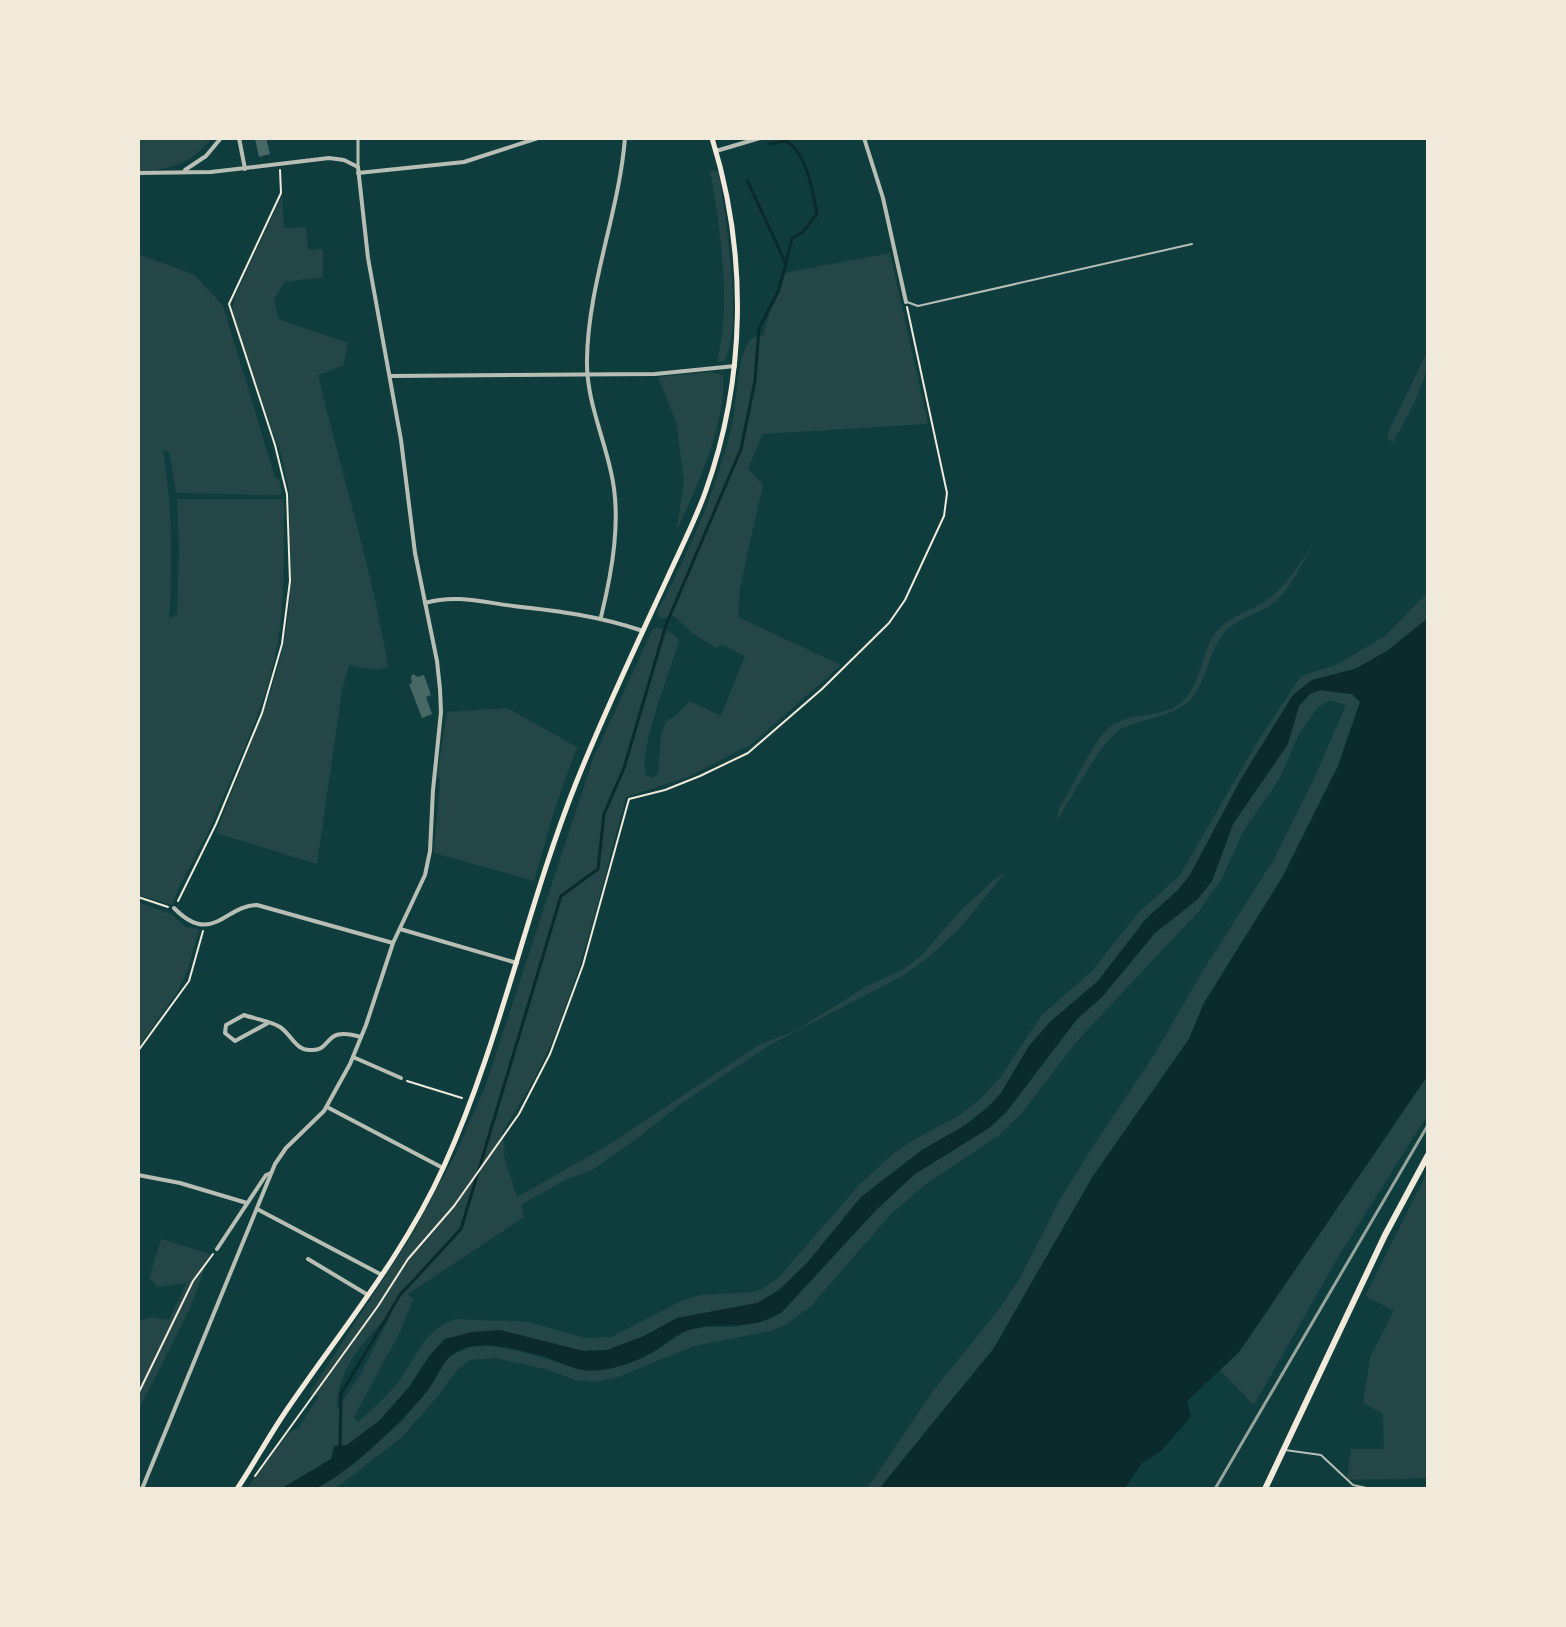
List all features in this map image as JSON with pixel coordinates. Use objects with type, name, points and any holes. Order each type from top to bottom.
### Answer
[{"type":"main road","points":[[237,1489],[287,1410],[383,1276],[443,1168],[471,1101],[572,793],[707,486],[723,433],[735,366],[737,267],[728,201],[712,138]]},
{"type":"main road","points":[[1265,1489],[1379,1247],[1428,1155]]},
{"type":"street","points":[[183,171],[206,156],[221,138]]},
{"type":"street","points":[[239,138],[245,169]]},
{"type":"street","points":[[142,1489],[271,1173],[286,1148],[327,1107],[353,1057],[393,943],[420,889],[428,865],[441,712],[437,661],[368,258],[358,170],[358,138]]},
{"type":"street","points":[[138,173],[245,169],[336,158],[358,170],[464,162],[538,138]]},
{"type":"street","points":[[601,617],[610,581],[615,505],[612,475],[587,373],[590,315],[619,187],[625,138]]},
{"type":"street","points":[[716,151],[760,138]]},
{"type":"street","points":[[864,138],[883,198],[906,302]]},
{"type":"street","points":[[389,376],[655,374],[710,366],[735,366]]},
{"type":"street","points":[[425,603],[458,598],[601,617],[643,631]]},
{"type":"street","points":[[174,908],[186,920],[205,925],[221,921],[250,905],[257,905],[393,943]]},
{"type":"street","points":[[400,929],[517,963]]},
{"type":"street","points":[[268,1023],[235,1041],[225,1033],[226,1025],[244,1015],[268,1023],[280,1027],[302,1048],[311,1051],[344,1032],[361,1037]]},
{"type":"street","points":[[353,1057],[401,1078]]},
{"type":"street","points":[[327,1107],[443,1168]]},
{"type":"street","points":[[217,1249],[266,1175],[271,1173]]},
{"type":"street","points":[[138,1175],[180,1183],[247,1203]]},
{"type":"street","points":[[257,1209],[383,1276]]},
{"type":"street","points":[[308,1259],[369,1296]]},
{"type":"lane","points":[[906,302],[918,306],[1192,244]]},
{"type":"lane","points":[[1284,1450],[1321,1455],[1353,1485],[1371,1489]]},
{"type":"path","points":[[138,897],[174,908],[239,771],[272,682],[282,644],[290,581],[287,494],[275,445],[229,304],[281,193],[279,165]]},
{"type":"path","points":[[255,1475],[378,1306],[408,1259],[473,1179],[519,1114],[550,1054],[583,965],[629,799],[677,785],[748,753],[882,632],[905,600],[947,504],[906,302]]},
{"type":"path","points":[[138,1051],[189,981],[205,925]]},
{"type":"path","points":[[401,1078],[471,1101]]},
{"type":"path","points":[[138,1394],[193,1281],[217,1249]]},
{"type":"shaded area","points":[[138,138],[212,138],[180,164],[140,171]]},
{"type":"shaded area","points":[[710,171],[718,171],[733,298],[730,346],[724,361],[717,362],[723,326],[724,287]]},
{"type":"shaded area","points":[[282,196],[284,228],[306,227],[308,250],[323,249],[323,277],[285,282],[274,299],[278,319],[348,343],[343,366],[318,375],[365,557],[388,667],[377,670],[349,665],[342,690],[317,864],[216,833],[271,691],[289,610],[289,491],[281,454],[231,315],[236,294]]},
{"type":"shaded area","points":[[890,253],[928,424],[763,434],[748,468],[763,485],[740,587],[738,617],[841,665],[752,744],[688,777],[626,797],[573,987],[539,1070],[502,1133],[503,1153],[517,1197],[605,1147],[759,1045],[797,1030],[867,986],[902,970],[920,957],[959,912],[1005,873],[961,927],[904,975],[768,1046],[679,1105],[592,1170],[565,1180],[521,1205],[524,1217],[408,1294],[413,1300],[400,1332],[354,1417],[358,1422],[394,1387],[436,1329],[456,1319],[528,1322],[586,1338],[611,1337],[683,1300],[701,1295],[752,1292],[779,1277],[859,1185],[895,1152],[960,1115],[980,1099],[999,1079],[1041,1016],[1092,971],[1137,914],[1180,875],[1256,744],[1301,676],[1336,665],[1385,636],[1428,592],[1428,618],[1387,651],[1355,669],[1312,680],[1293,695],[1241,779],[1190,875],[1178,890],[1145,920],[1098,981],[1050,1022],[1029,1046],[1001,1093],[988,1107],[964,1126],[922,1150],[861,1197],[807,1263],[779,1290],[757,1303],[677,1318],[644,1336],[607,1350],[583,1351],[500,1330],[430,1355],[409,1387],[380,1420],[331,1459],[281,1489],[246,1489],[288,1433],[299,1427],[319,1396],[309,1394],[412,1235],[456,1153],[485,1087],[593,759],[653,628],[665,629],[679,639],[651,728],[646,775],[652,778],[658,773],[661,736],[666,721],[690,701],[721,716],[745,656],[723,645],[716,648],[692,633],[674,616],[660,619],[657,613],[711,495],[733,420],[744,352],[753,338],[764,334],[785,273]],"holes":[[[392,1313],[361,1373],[337,1410],[341,1382],[354,1356]]]},
{"type":"shaded area","points":[[138,254],[195,275],[223,306],[282,492],[281,495],[176,493],[169,452],[163,450],[171,534],[169,618],[177,614],[177,499],[283,499],[284,506],[282,611],[266,691],[240,758],[172,905],[138,895]]},
{"type":"shaded area","points":[[1428,350],[1425,374],[1394,440],[1396,444],[1387,438],[1388,433]]},
{"type":"shaded area","points":[[711,372],[723,375],[720,414],[708,455],[676,532],[684,481],[676,422],[658,377]]},
{"type":"shaded area","points":[[1314,543],[1277,600],[1225,632],[1188,702],[1166,714],[1125,727],[1107,742],[1057,821],[1059,808],[1104,732],[1119,721],[1169,710],[1185,699],[1216,632],[1278,590]]},
{"type":"shaded area","points":[[1428,618],[1428,1075],[1239,1352],[1187,1401],[1191,1417],[1161,1451],[1142,1463],[1124,1489],[879,1489],[994,1348],[1093,1176],[1189,1039],[1204,1003],[1283,876],[1338,766],[1360,702],[1352,694],[1320,690],[1310,694],[1299,706],[1288,744],[1233,824],[1212,881],[1197,900],[1155,933],[1102,997],[1077,1019],[1007,1111],[989,1128],[915,1174],[875,1211],[782,1312],[757,1323],[689,1330],[638,1360],[601,1370],[578,1369],[543,1356],[504,1347],[484,1345],[465,1348],[448,1359],[421,1398],[393,1429],[357,1461],[312,1489],[281,1489],[331,1459],[334,1446],[347,1445],[380,1420],[445,1339],[472,1332],[500,1330],[583,1351],[607,1350],[644,1336],[677,1318],[757,1303],[779,1290],[807,1263],[861,1197],[922,1150],[964,1126],[988,1107],[1001,1093],[1029,1046],[1050,1022],[1098,981],[1145,920],[1178,890],[1190,875],[1241,779],[1293,695],[1312,680],[1355,669],[1387,651]]},
{"type":"shaded area","points":[[1320,690],[1352,694],[1360,702],[1338,766],[1283,876],[1204,1003],[1189,1039],[1093,1176],[994,1348],[879,1489],[867,1489],[932,1392],[1020,1278],[1059,1201],[1154,1055],[1274,859],[1346,705],[1330,700],[1317,708],[1298,736],[1280,778],[1243,832],[1221,880],[1199,911],[1077,1041],[1021,1114],[999,1135],[925,1185],[891,1214],[811,1306],[787,1324],[771,1331],[694,1346],[618,1377],[595,1382],[575,1380],[496,1358],[469,1360],[456,1371],[401,1438],[335,1489],[311,1489],[350,1466],[401,1422],[430,1387],[447,1358],[467,1348],[488,1345],[585,1370],[623,1365],[652,1353],[688,1330],[737,1327],[782,1312],[875,1211],[915,1174],[989,1128],[1007,1111],[1077,1019],[1102,997],[1155,933],[1212,881],[1233,824],[1270,770],[1299,706],[1310,694]]},
{"type":"shaded area","points":[[507,708],[577,747],[534,881],[434,853],[440,780],[437,776],[447,712]]},
{"type":"shaded area","points":[[138,902],[171,914],[186,927],[199,929],[187,972],[178,991],[138,1048]]},
{"type":"shaded area","points":[[1428,1075],[1428,1114],[1337,1259],[1254,1405],[1220,1370],[1239,1352]]},
{"type":"shaded area","points":[[1428,1171],[1428,1478],[1347,1480],[1351,1449],[1384,1449],[1383,1414],[1363,1403],[1370,1357],[1394,1311],[1365,1296]]},
{"type":"shaded area","points":[[161,1239],[210,1254],[190,1308],[138,1411],[138,1321],[151,1317],[169,1320],[186,1283],[158,1287],[149,1278]]},
{"type":"building","points":[[266,138],[270,154],[259,157],[255,139]]},
{"type":"building","points":[[413,674],[418,677],[424,675],[431,695],[426,697],[432,714],[422,718],[409,684],[412,683]]},
{"type":"waterway","points":[[769,144],[786,141],[799,154],[808,174],[817,214],[803,232],[792,238],[786,264]]},
{"type":"waterway","points":[[340,1447],[341,1394],[400,1295],[461,1229],[561,896],[598,869],[604,814],[624,768],[666,625],[741,449],[755,381],[759,328],[778,292],[786,264],[747,180]]},
{"type":"railway","points":[[1215,1489],[1428,1125]]}]
